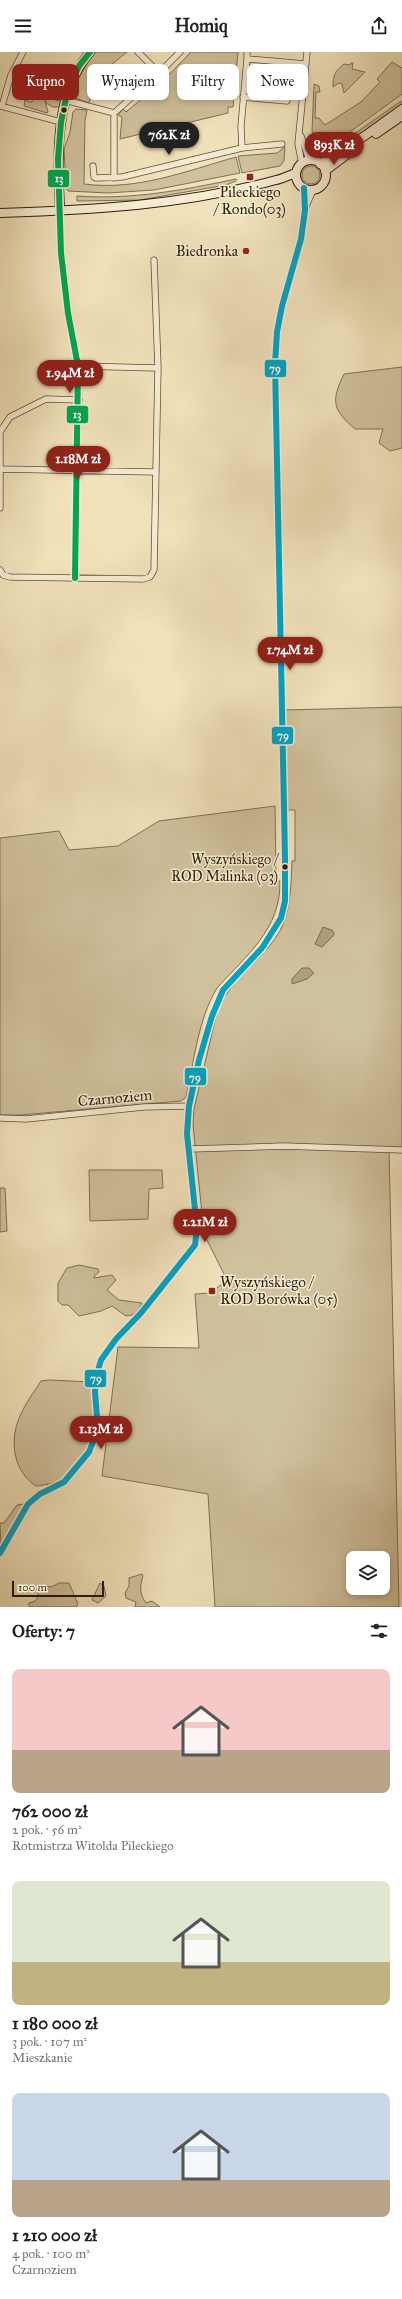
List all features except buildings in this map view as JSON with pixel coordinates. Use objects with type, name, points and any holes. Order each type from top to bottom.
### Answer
[{"type":"main road","points":[[79,67],[90,52]]},
{"type":"main road","points":[[60,211],[58,159],[61,122],[65,100]]},
{"type":"main road","points":[[322,167],[402,109]]},
{"type":"main road","points":[[297,177],[305,162],[322,167],[402,116]]},
{"type":"main road","points":[[297,177],[304,188],[313,190],[322,185],[324,180],[322,167]]},
{"type":"main road","points":[[0,213],[60,211],[143,204],[297,177]]},
{"type":"street","points":[[23,52],[11,75],[1,106],[61,122]]},
{"type":"street","points":[[138,52],[150,64]]},
{"type":"street","points":[[168,64],[180,52]]},
{"type":"street","points":[[242,148],[241,126],[248,52]]},
{"type":"street","points":[[247,58],[306,64],[307,52]]},
{"type":"street","points":[[243,97],[287,101]]},
{"type":"street","points":[[65,100],[114,113]]},
{"type":"street","points":[[114,178],[114,113],[129,100]]},
{"type":"street","points":[[304,100],[301,136],[305,162]]},
{"type":"street","points":[[93,166],[94,177],[114,178],[242,148],[282,144]]},
{"type":"street","points":[[0,1553],[34,1498],[64,1482],[90,1452],[98,1429],[95,1392],[96,1377],[101,1360],[116,1339],[140,1313],[196,1244],[198,1228],[187,1134],[189,1106],[199,1060],[218,998],[223,990],[270,937],[281,918],[285,901],[275,364],[277,332],[282,306],[301,239],[305,210],[304,188]]},
{"type":"street","points":[[305,210],[313,190]]},
{"type":"street","points":[[60,211],[61,253],[67,305],[78,366],[78,471],[75,578]]},
{"type":"street","points":[[0,570],[3,575],[10,577],[143,579],[150,577],[154,570],[158,368],[154,260]]},
{"type":"street","points":[[78,366],[158,368]]},
{"type":"street","points":[[0,508],[0,432],[10,417],[46,399],[79,400]]},
{"type":"street","points":[[1,469],[155,472]]},
{"type":"street","name":"Czarnoziem","points":[[0,1118],[26,1119],[144,1107],[189,1106]]},
{"type":"street","points":[[189,1149],[284,1146],[402,1150]]},
{"type":"shaded area","points":[[96,52],[127,52],[112,64],[87,64],[87,100],[90,100],[89,103],[79,99],[79,76],[88,61]]},
{"type":"shaded area","points":[[191,52],[238,52],[237,64],[179,64]]},
{"type":"shaded area","points":[[392,62],[402,68],[402,94],[336,142],[329,145],[316,145],[312,131],[314,84],[319,86],[320,92],[316,92],[315,118],[319,118],[325,125],[361,102],[380,82],[377,79]]},
{"type":"shaded area","points":[[353,63],[352,69],[365,72],[344,93],[342,84],[339,83],[333,87],[333,79],[338,69],[344,64],[350,65]]},
{"type":"shaded area","points":[[177,66],[177,100],[234,100],[233,107],[228,107],[228,113],[120,139],[122,117],[118,115],[123,109],[126,112],[140,100],[169,100],[169,75]]},
{"type":"shaded area","points":[[25,100],[32,102],[32,100],[45,100],[48,112],[47,113],[24,106]]},
{"type":"shaded area","points":[[45,100],[60,101],[60,107],[53,107],[46,103]]},
{"type":"shaded area","points":[[401,101],[402,106],[332,155],[330,151]]},
{"type":"shaded area","points":[[76,109],[87,110],[85,120],[84,184],[123,185],[142,182],[180,174],[236,157],[240,173],[154,190],[108,193],[68,191],[66,188],[64,149],[70,132],[73,112]]},
{"type":"shaded area","points":[[285,147],[284,161],[280,166],[242,173],[238,156],[277,153]]},
{"type":"shaded area","points":[[307,166],[315,166],[320,171],[318,182],[315,184],[307,184],[302,179],[302,171]]},
{"type":"shaded area","points":[[236,179],[236,181],[226,185],[140,200],[77,201],[77,196],[118,197],[157,193]]},
{"type":"shaded area","points":[[402,367],[402,448],[390,451],[379,443],[383,429],[355,429],[347,422],[338,410],[336,404],[337,391],[344,374]]},
{"type":"shaded area","points":[[402,707],[402,1148],[389,1148],[399,1607],[215,1607],[208,1494],[102,1476],[118,1347],[199,1348],[195,1294],[210,1293],[225,1282],[225,1276],[204,1234],[193,1124],[194,1109],[218,1008],[232,986],[266,950],[284,923],[290,896],[292,861],[295,861],[295,810],[287,810],[285,710]]},
{"type":"shaded area","points":[[275,806],[276,881],[280,881],[279,898],[275,913],[260,940],[250,953],[217,988],[211,1000],[201,1027],[186,1097],[181,1101],[20,1115],[0,1115],[0,838],[59,831],[69,850],[118,846],[159,821]]},
{"type":"shaded area","points":[[323,927],[332,930],[334,933],[322,947],[315,944]]},
{"type":"shaded area","points":[[302,968],[309,968],[314,973],[307,979],[292,984],[292,979]]},
{"type":"shaded area","points":[[89,1170],[162,1170],[163,1188],[149,1189],[148,1219],[90,1221]]},
{"type":"shaded area","points":[[0,1188],[5,1188],[7,1231],[0,1232]]},
{"type":"shaded area","points":[[79,1265],[98,1269],[99,1272],[94,1278],[112,1275],[116,1280],[107,1290],[119,1300],[142,1303],[138,1311],[132,1315],[126,1316],[112,1306],[101,1311],[79,1316],[68,1305],[62,1305],[58,1301],[58,1283],[67,1268]]},
{"type":"shaded area","points":[[41,1381],[92,1382],[96,1422],[90,1447],[73,1470],[57,1481],[36,1486],[28,1480],[18,1464],[14,1445],[15,1435],[24,1407]]},
{"type":"shaded area","points":[[23,1504],[25,1506],[1,1548],[0,1523],[4,1523],[17,1505]]},
{"type":"shaded area","points":[[142,1574],[141,1590],[144,1600],[146,1603],[152,1601],[160,1607],[135,1607],[136,1602],[126,1598],[125,1593],[129,1586],[129,1578]]},
{"type":"shaded area","points":[[59,1583],[69,1583],[78,1604],[76,1607],[29,1607],[29,1603],[35,1601],[39,1596],[36,1590],[40,1585],[51,1587]]},
{"type":"shaded area","points":[[100,1583],[104,1586],[106,1596],[98,1603],[92,1600]]},
{"type":"transit line","name":"13","points":[[75,578],[78,366],[68,313],[61,253],[58,159],[61,122],[68,89],[79,66],[90,52]]},
{"type":"transit line","name":"79","points":[[0,1553],[28,1504],[40,1494],[64,1482],[89,1452],[98,1429],[95,1392],[96,1377],[101,1360],[116,1339],[141,1313],[195,1245],[197,1228],[187,1134],[189,1106],[199,1060],[212,1016],[223,990],[262,948],[281,918],[285,901],[275,364],[277,332],[282,306],[301,239],[305,210],[304,188]]},
{"type":"place","name":"Pileckiego / Rondo(03)","points":[[250,177]]},
{"type":"place","name":"Biedronka","points":[[246,251]]},
{"type":"place","name":"Wyszyńskiego / ROD Malinka (03)","points":[[285,867]]},
{"type":"place","name":"Wyszyńskiego / ROD Borówka (05)","points":[[212,1291]]}]
